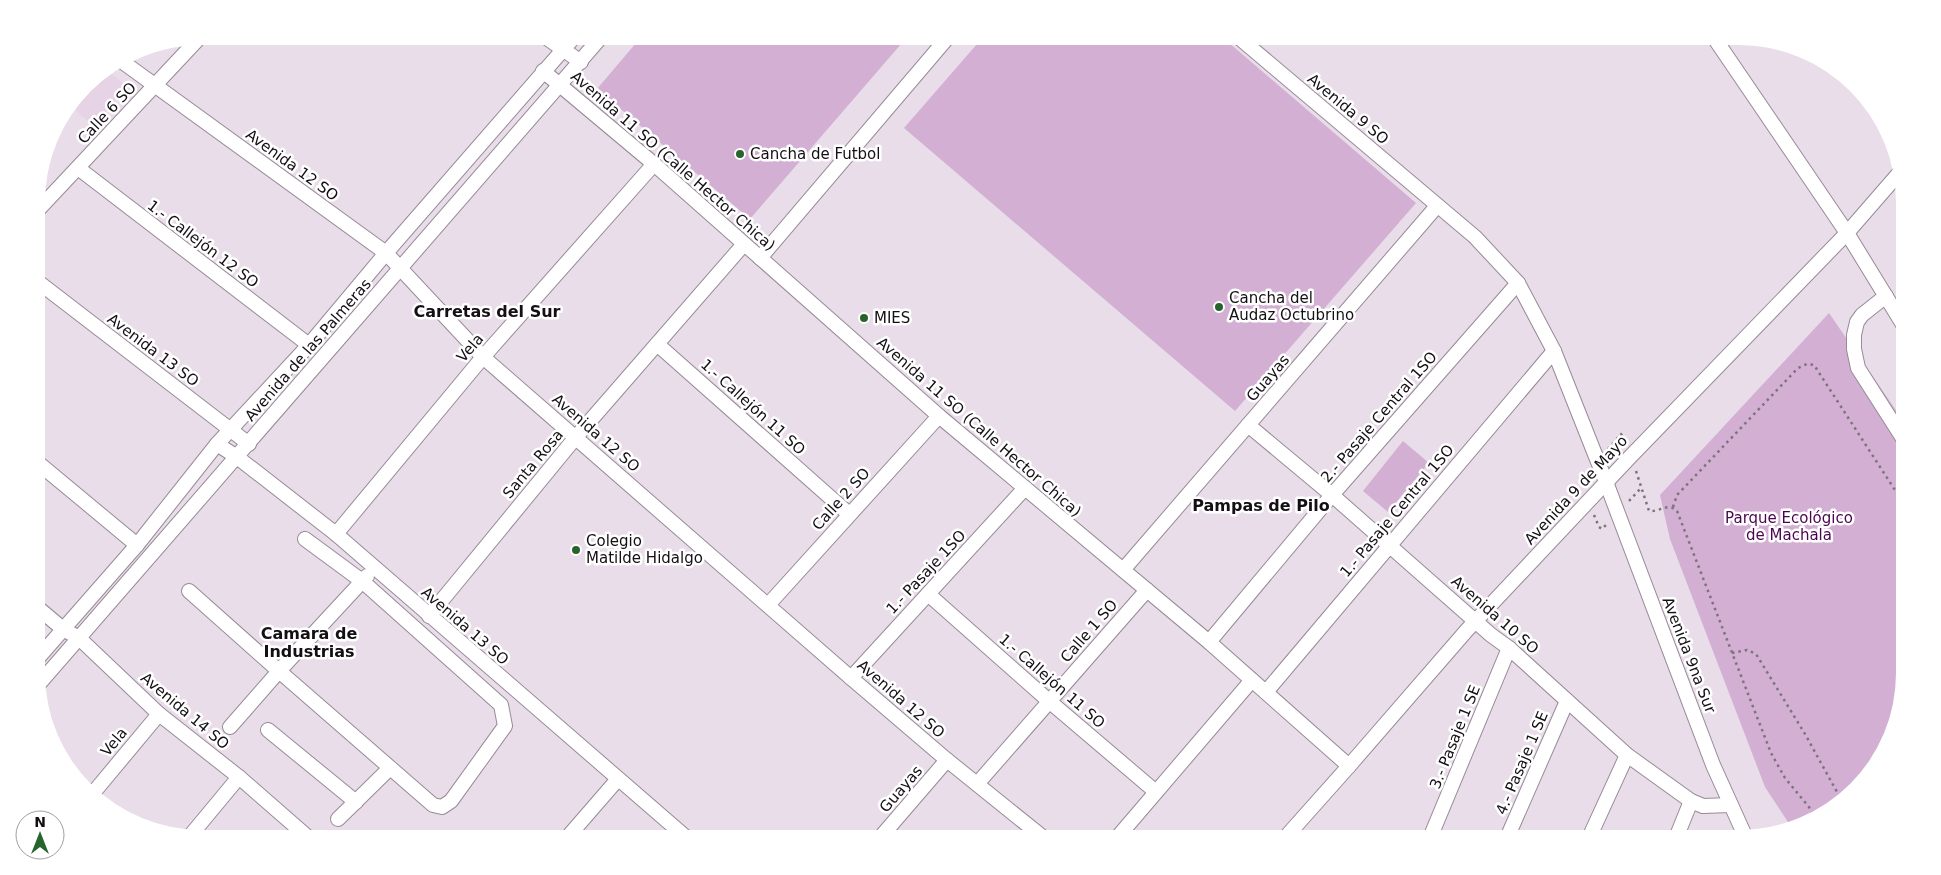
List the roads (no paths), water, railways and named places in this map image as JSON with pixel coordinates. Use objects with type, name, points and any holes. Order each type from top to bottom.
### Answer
[{"type":"street","name":"Calle 6 SO","points":[[45,203],[193,45]]},
{"type":"street","name":"Avenida 11 SO (Calle Hector Chica)","points":[[557,45],[581,62]]},
{"type":"street","name":"Avenida de las Palmeras","points":[[45,650],[137,545],[217,444],[309,345],[386,252],[543,71],[568,45]]},
{"type":"street","name":"Avenida de las Palmeras","points":[[45,677],[595,45]]},
{"type":"street","points":[[760,258],[941,45]]},
{"type":"street","name":"Avenida 9 SO","points":[[1248,45],[1475,237],[1518,283],[1554,351]]},
{"type":"street","points":[[1719,45],[1847,233],[1896,313]]},
{"type":"street","name":"Avenida 12 SO","points":[[126,65],[386,252],[483,357],[851,678],[1031,830]]},
{"type":"street","name":"Avenida 11 SO (Calle Hector Chica)","points":[[543,71],[654,164],[939,416],[1209,642],[1349,766]]},
{"type":"street","name":"Vela","points":[[336,534],[483,357],[654,164]]},
{"type":"street","name":"1.- Callejón 12 SO","points":[[78,168],[309,345]]},
{"type":"street","name":"Avenida 9 de Mayo","points":[[1291,830],[1475,621],[1606,482],[1847,233],[1894,179]]},
{"type":"street","name":"Guayas","points":[[1123,570],[1438,206]]},
{"type":"street","name":"Santa Rosa","points":[[429,616],[576,437],[744,244]]},
{"type":"street","name":"2.- Pasaje Central 1SO","points":[[1209,642],[1332,495],[1518,283]]},
{"type":"street","name":"Avenida 13 SO","points":[[45,287],[249,444]]},
{"type":"street","points":[[1886,296],[1862,315],[1857,322],[1854,335],[1854,349],[1858,368],[1896,427]]},
{"type":"street","name":"1.- Callejón 11 SO","points":[[657,344],[849,514]]},
{"type":"street","name":"Avenida 9na Sur","points":[[1554,351],[1714,766],[1742,830]]},
{"type":"street","name":"1.- Pasaje Central 1SO","points":[[1266,692],[1554,351]]},
{"type":"street","name":"Calle 2 SO","points":[[768,605],[939,416]]},
{"type":"street","name":"Avenida 10 SO","points":[[1248,425],[1332,495],[1475,621],[1509,648],[1627,755],[1691,801],[1703,806],[1731,806]]},
{"type":"street","name":"Avenida 13 SO","points":[[217,444],[237,457],[336,534],[678,830]]},
{"type":"street","points":[[45,469],[137,545]]},
{"type":"street","name":"1.- Pasaje 1SO","points":[[851,678],[1025,488]]},
{"type":"street","points":[[189,591],[433,805],[442,807],[451,801],[505,726],[501,705],[362,581],[305,539]]},
{"type":"street","points":[[230,727],[279,671],[375,568]]},
{"type":"street","name":"Calle 1 SO","points":[[977,784],[1147,590]]},
{"type":"street","name":"1.- Callejón 11 SO","points":[[928,594],[1156,792]]},
{"type":"street","name":"Avenida 14 SO","points":[[45,614],[63,629],[79,638],[159,714],[239,777],[300,830]]},
{"type":"street","name":"3.- Pasaje 1 SE","points":[[1433,830],[1509,648]]},
{"type":"street","points":[[1123,830],[1252,680]]},
{"type":"street","name":"4.- Pasaje 1 SE","points":[[1511,830],[1567,701]]},
{"type":"street","name":"Vela","points":[[96,789],[159,714]]},
{"type":"street","points":[[268,730],[356,802]]},
{"type":"street","points":[[1593,830],[1627,755]]},
{"type":"street","name":"Guayas","points":[[887,830],[948,760]]},
{"type":"street","points":[[338,819],[390,768]]},
{"type":"street","points":[[195,830],[239,777]]},
{"type":"street","points":[[574,830],[618,779]]},
{"type":"street","points":[[1679,830],[1691,801]]},
{"type":"place","name":"Cancha de Futbol","points":[[740,154]]},
{"type":"place","name":"Cancha del Audaz Octubrino","points":[[1219,307]]},
{"type":"place","name":"MIES","points":[[864,318]]},
{"type":"place","name":"Colegio Matilde Hidalgo","points":[[576,550]]},
{"type":"district","name":"Carretas del Sur","points":[[487,311]]},
{"type":"district","name":"Pampas de Pilo","points":[[1261,505]]},
{"type":"district","name":"Camara de Industrias","points":[[309,642]]},
{"type":"park label","name":"Parque Ecológico de Machala","points":[[1789,526]]}]
